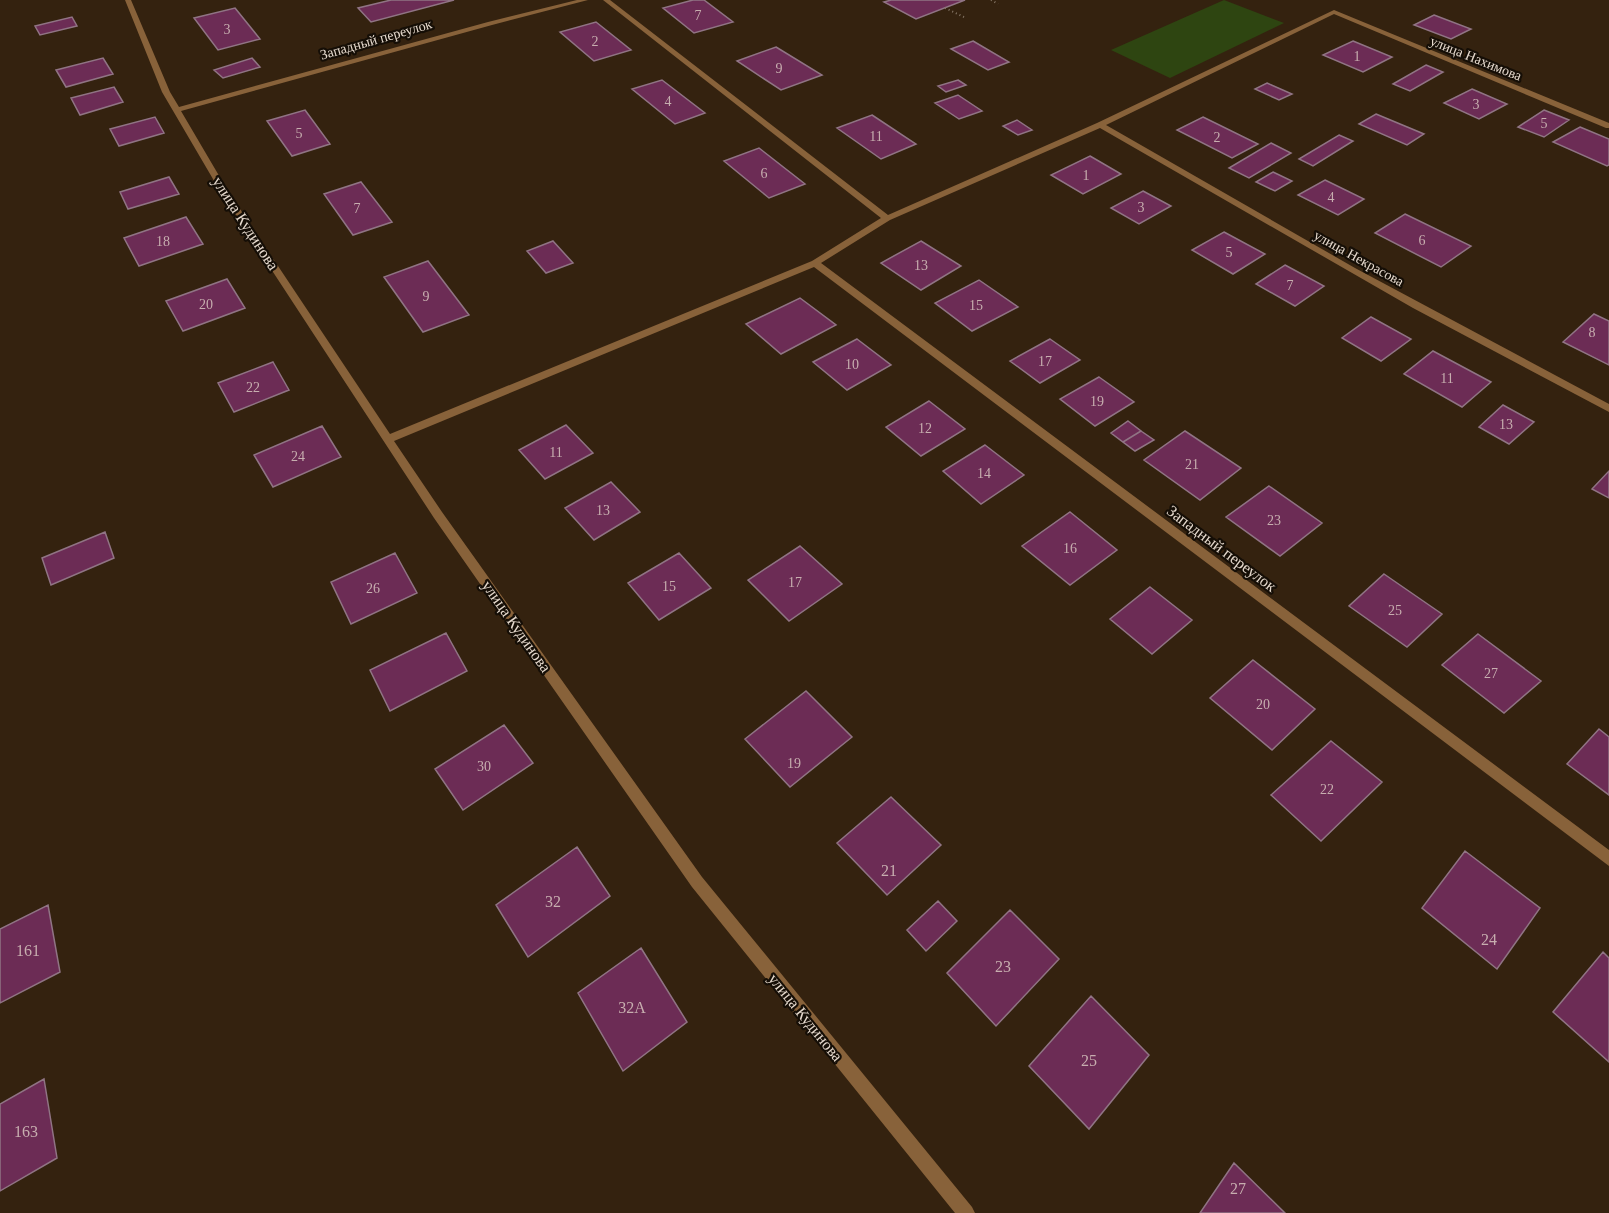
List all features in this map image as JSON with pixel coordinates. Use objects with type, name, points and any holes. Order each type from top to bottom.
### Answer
[{"type":"street","name":"улица Кудинова","points":[[128,0],[166,92],[224,191],[438,515],[697,882],[966,1213]]},
{"type":"street","name":"Западный переулок","points":[[177,111],[479,26],[585,0]]},
{"type":"street","points":[[606,0],[887,218]]},
{"type":"street","name":"улица Нахимова","points":[[1100,125],[1334,12],[1609,126]]},
{"type":"street","points":[[388,439],[815,263],[887,218],[1100,125]]},
{"type":"street","name":"улица Некрасова","points":[[1100,125],[1270,224],[1542,374],[1609,408]]},
{"type":"street","name":"Западный переулок","points":[[815,263],[1609,859]]},
{"type":"path","points":[[991,0],[998,4]]},
{"type":"path","points":[[945,8],[964,17]]},
{"type":"green space","points":[[1224,0],[1284,23],[1170,78],[1111,50]]},
{"type":"building","points":[[391,0],[454,0],[371,22],[358,8]]},
{"type":"building","points":[[693,0],[704,0],[733,22],[694,33],[663,8]]},
{"type":"building","points":[[891,0],[965,0],[916,19],[884,2]]},
{"type":"building","points":[[235,8],[260,39],[218,50],[194,18]]},
{"type":"building","points":[[1434,15],[1471,29],[1451,39],[1414,25]]},
{"type":"building","points":[[72,17],[77,26],[40,35],[35,26]]},
{"type":"building","points":[[596,22],[631,50],[594,61],[560,32]]},
{"type":"building","points":[[973,41],[1009,62],[988,70],[951,49]]},
{"type":"building","points":[[1353,41],[1392,57],[1363,72],[1323,55]]},
{"type":"building","points":[[776,47],[822,75],[781,90],[737,61]]},
{"type":"building","points":[[103,58],[113,74],[66,87],[56,70]]},
{"type":"building","points":[[252,58],[260,67],[223,78],[214,70]]},
{"type":"building","points":[[1426,65],[1443,72],[1410,91],[1393,84]]},
{"type":"building","points":[[662,80],[705,113],[675,124],[632,89]]},
{"type":"building","points":[[958,80],[966,85],[946,92],[938,86]]},
{"type":"building","points":[[1267,83],[1292,94],[1279,100],[1255,89]]},
{"type":"building","points":[[114,87],[123,102],[80,115],[71,98]]},
{"type":"building","points":[[1472,89],[1507,104],[1479,119],[1444,103]]},
{"type":"building","points":[[958,95],[982,111],[959,119],[935,103]]},
{"type":"building","points":[[305,110],[330,144],[292,156],[267,121]]},
{"type":"building","points":[[1544,110],[1569,120],[1544,137],[1518,127]]},
{"type":"building","points":[[1376,114],[1424,134],[1407,145],[1359,124]]},
{"type":"building","points":[[872,115],[916,144],[881,159],[837,128]]},
{"type":"building","points":[[155,117],[164,133],[119,146],[110,129]]},
{"type":"building","points":[[1203,117],[1258,144],[1232,158],[1177,130]]},
{"type":"building","points":[[1017,120],[1032,130],[1018,135],[1003,126]]},
{"type":"building","points":[[1580,127],[1609,139],[1609,165],[1553,142]]},
{"type":"building","points":[[1339,135],[1353,141],[1313,166],[1299,159]]},
{"type":"building","points":[[1271,143],[1291,153],[1249,178],[1229,168]]},
{"type":"building","points":[[759,148],[805,184],[769,198],[724,161]]},
{"type":"building","points":[[1090,156],[1121,174],[1083,194],[1051,175]]},
{"type":"building","points":[[1273,172],[1292,181],[1275,191],[1256,182]]},
{"type":"building","points":[[169,177],[179,194],[128,209],[120,192]]},
{"type":"building","points":[[1325,180],[1364,199],[1338,215],[1298,195]]},
{"type":"building","points":[[361,182],[392,222],[353,235],[324,194]]},
{"type":"building","points":[[1143,191],[1171,206],[1139,224],[1111,208]]},
{"type":"building","points":[[1405,214],[1471,246],[1441,267],[1375,233]]},
{"type":"building","points":[[186,217],[203,244],[139,266],[124,238]]},
{"type":"building","points":[[1224,232],[1265,254],[1233,274],[1192,250]]},
{"type":"building","points":[[553,241],[573,263],[546,273],[527,251]]},
{"type":"building","points":[[921,241],[961,266],[921,290],[881,263]]},
{"type":"building","points":[[428,261],[469,315],[423,332],[384,277]]},
{"type":"building","points":[[1285,265],[1324,286],[1295,306],[1256,284]]},
{"type":"building","points":[[227,279],[245,308],[183,331],[166,301]]},
{"type":"building","points":[[979,280],[1018,307],[972,331],[935,303]]},
{"type":"building","points":[[800,298],[836,325],[781,354],[746,324]]},
{"type":"building","points":[[1594,314],[1609,321],[1609,365],[1563,342]]},
{"type":"building","points":[[1371,317],[1411,339],[1381,361],[1342,338]]},
{"type":"building","points":[[857,339],[891,365],[847,390],[813,362]]},
{"type":"building","points":[[1050,339],[1080,360],[1040,383],[1010,361]]},
{"type":"building","points":[[1433,351],[1491,382],[1462,407],[1404,374]]},
{"type":"building","points":[[273,362],[289,390],[234,412],[218,383]]},
{"type":"building","points":[[1099,377],[1134,402],[1095,426],[1060,399]]},
{"type":"building","points":[[929,401],[965,429],[921,456],[886,427]]},
{"type":"building","points":[[1503,405],[1534,422],[1509,444],[1479,427]]},
{"type":"building","points":[[1128,421],[1141,431],[1123,442],[1111,433]]},
{"type":"building","points":[[566,425],[593,453],[545,479],[519,450]]},
{"type":"building","points":[[322,426],[341,457],[273,487],[254,455]]},
{"type":"building","points":[[1141,431],[1154,440],[1135,451],[1123,442]]},
{"type":"building","points":[[1185,431],[1241,468],[1200,500],[1144,460]]},
{"type":"building","points":[[985,445],[1024,475],[981,504],[943,471]]},
{"type":"building","points":[[1609,471],[1609,498],[1592,489]]},
{"type":"building","points":[[611,482],[640,512],[594,540],[565,508]]},
{"type":"building","points":[[1269,486],[1322,523],[1280,556],[1226,517]]},
{"type":"building","points":[[1070,512],[1117,550],[1070,585],[1022,546]]},
{"type":"building","points":[[105,532],[114,558],[51,585],[42,558]]},
{"type":"building","points":[[800,546],[842,584],[789,621],[748,580]]},
{"type":"building","points":[[395,553],[417,593],[351,624],[331,582]]},
{"type":"building","points":[[679,553],[711,588],[659,620],[628,583]]},
{"type":"building","points":[[1384,574],[1442,614],[1407,647],[1349,606]]},
{"type":"building","points":[[1150,587],[1192,620],[1152,654],[1110,619]]},
{"type":"building","points":[[446,633],[467,671],[390,711],[370,670]]},
{"type":"building","points":[[1478,634],[1541,681],[1504,713],[1442,665]]},
{"type":"building","points":[[1253,660],[1315,709],[1272,750],[1210,698]]},
{"type":"building","points":[[806,691],[852,737],[790,787],[745,739]]},
{"type":"building","points":[[504,725],[533,763],[463,810],[435,769]]},
{"type":"building","points":[[1599,729],[1609,737],[1609,795],[1567,764]]},
{"type":"building","points":[[1331,741],[1382,782],[1321,841],[1271,795]]},
{"type":"building","points":[[891,797],[941,845],[887,895],[837,843]]},
{"type":"building","points":[[577,847],[610,896],[528,957],[496,905]]},
{"type":"building","points":[[1465,851],[1540,908],[1497,969],[1422,908]]},
{"type":"building","points":[[938,901],[957,921],[926,951],[907,930]]},
{"type":"building","points":[[48,905],[60,972],[0,1003],[0,929]]},
{"type":"building","points":[[1010,910],[1059,959],[996,1026],[947,973]]},
{"type":"building","points":[[641,948],[687,1022],[623,1071],[578,993]]},
{"type":"building","points":[[1603,952],[1609,958],[1609,1062],[1553,1012]]},
{"type":"building","points":[[1091,996],[1149,1055],[1089,1129],[1029,1066]]},
{"type":"building","points":[[44,1079],[57,1158],[0,1191],[0,1104]]},
{"type":"building","points":[[1234,1163],[1285,1213],[1200,1213]]}]
